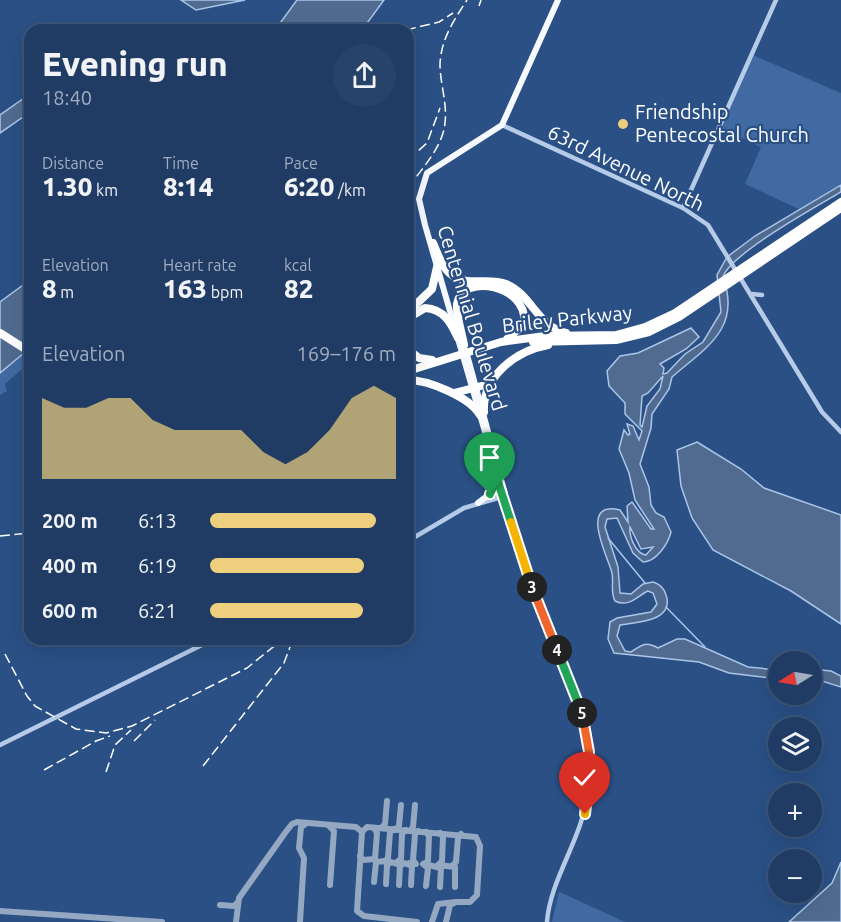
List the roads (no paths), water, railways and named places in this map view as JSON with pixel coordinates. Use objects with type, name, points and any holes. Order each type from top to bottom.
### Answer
[{"type":"highway","name":"Briley Parkway","points":[[732,279],[841,202]]},
{"type":"highway","name":"Briley Parkway","points":[[475,351],[519,343],[597,342],[632,337],[663,326],[841,208]]},
{"type":"highway","points":[[433,243],[452,276],[465,281],[488,279],[507,284],[522,295],[550,327],[568,334],[588,336]]},
{"type":"highway","points":[[414,306],[432,289],[437,267]]},
{"type":"highway","points":[[464,345],[457,304],[467,290],[483,286],[507,291],[519,302],[524,312],[524,324],[513,335],[501,342]]},
{"type":"highway","name":"Briley Parkway","points":[[414,374],[501,342],[545,336],[616,335],[645,327],[715,290]]},
{"type":"highway","points":[[414,314],[425,308],[439,311],[449,320],[458,338]]},
{"type":"highway","points":[[0,333],[24,348]]},
{"type":"highway","points":[[414,378],[453,393],[482,413],[489,384],[507,364],[531,350],[550,344],[617,342],[632,337]]},
{"type":"highway","points":[[0,338],[24,353]]},
{"type":"highway","points":[[414,354],[419,358],[439,359]]},
{"type":"highway","name":"Briley Parkway","points":[[414,373],[439,359],[453,358]]},
{"type":"highway","points":[[453,393],[489,384]]},
{"type":"main road","points":[[502,125],[558,0]]},
{"type":"main road","name":"Centennial Boulevard","points":[[475,388],[458,338],[419,199],[427,173],[502,125]]},
{"type":"main road","name":"Centennial Boulevard","points":[[424,220],[464,345],[503,496]]},
{"type":"main road","name":"Centennial Boulevard","points":[[482,413],[486,442],[510,518]]},
{"type":"main road","points":[[478,503],[490,494],[495,483],[486,442]]},
{"type":"street","points":[[683,208],[776,0]]},
{"type":"street","name":"63rd Avenue North","points":[[502,125],[683,208],[708,225],[822,412],[841,432]]},
{"type":"street","points":[[752,294],[762,296]]},
{"type":"street","points":[[414,537],[464,508],[503,496]]},
{"type":"street","points":[[510,518],[534,594],[578,699],[589,752],[590,776],[585,814],[553,893],[547,922]]},
{"type":"street","points":[[0,745],[202,645]]},
{"type":"waterway","points":[[608,538],[645,583]]},
{"type":"waterway","points":[[666,607],[705,647]]},
{"type":"railway","points":[[414,180],[432,155],[443,133],[445,115],[440,73],[441,55],[449,30],[467,0]]},
{"type":"railway","points":[[479,6],[481,0]]},
{"type":"railway","points":[[414,28],[439,22],[453,13]]},
{"type":"railway","points":[[414,155],[427,143],[440,108]]},
{"type":"railway","points":[[0,536],[24,534]]},
{"type":"railway","points":[[5,654],[27,696],[35,706],[76,729],[106,733],[132,726],[247,668],[276,645]]},
{"type":"railway","points":[[203,766],[284,663],[291,645]]},
{"type":"railway","points":[[134,741],[155,720]]},
{"type":"railway","points":[[106,772],[115,745],[131,730]]},
{"type":"railway","points":[[44,770],[96,741],[110,736]]},
{"type":"place","name":"Friendship Pentecostal Church","points":[[623,124]]}]
